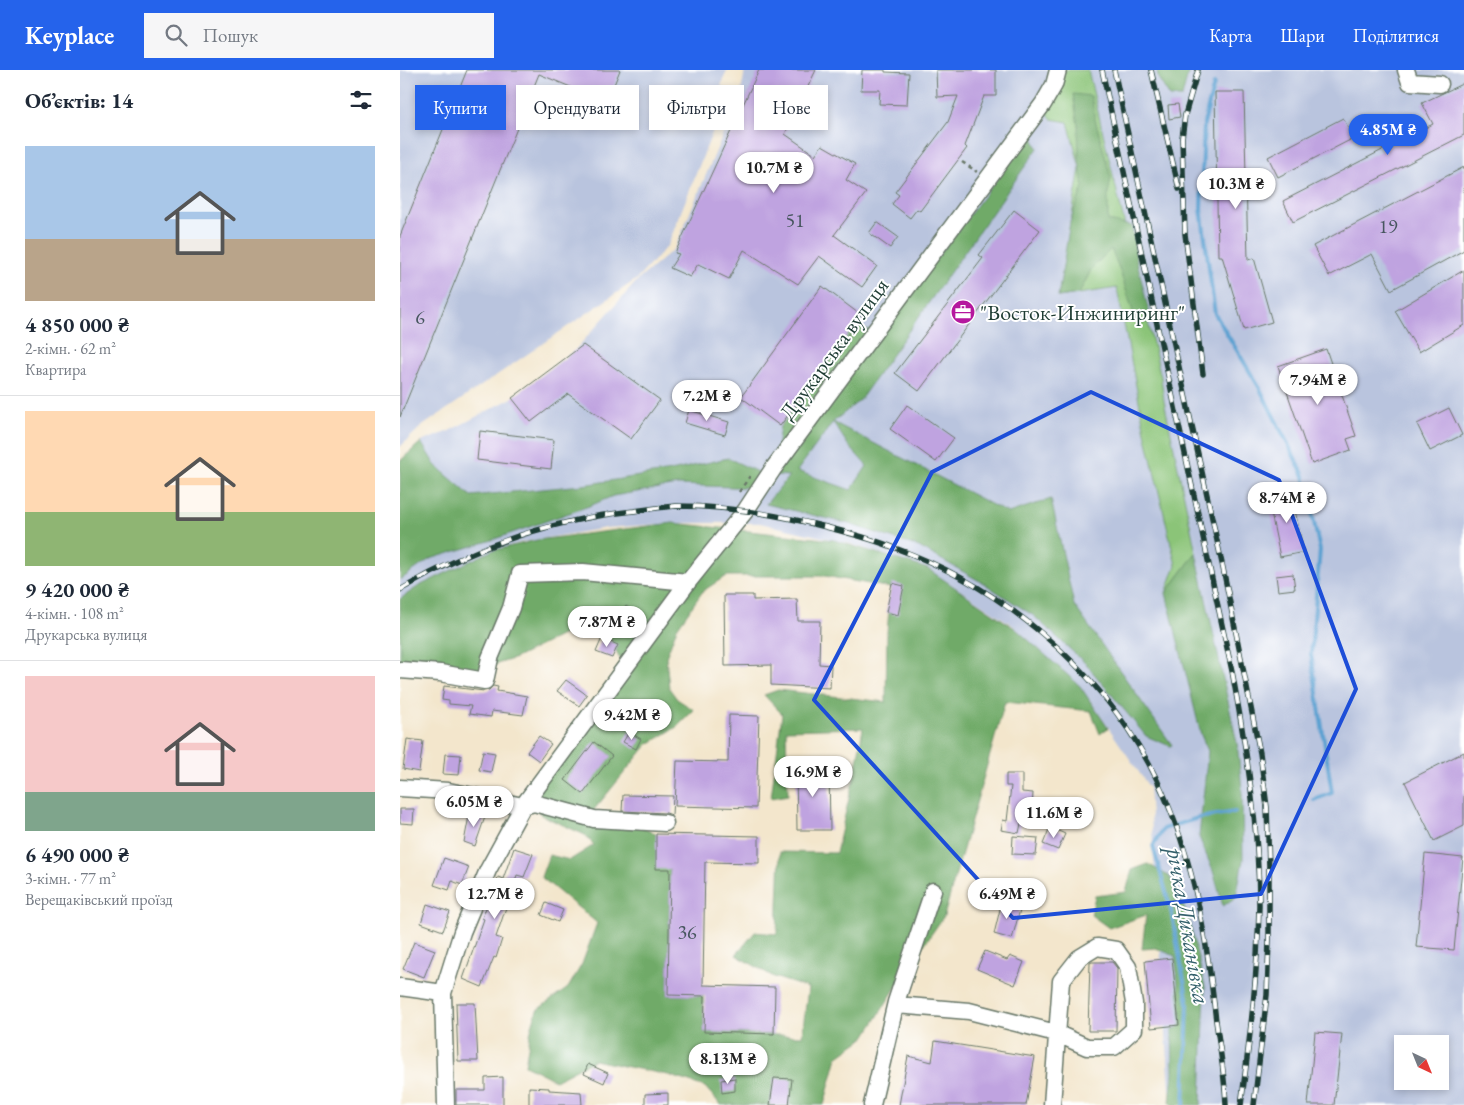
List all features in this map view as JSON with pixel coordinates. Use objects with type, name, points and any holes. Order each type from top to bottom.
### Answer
[{"type":"street","name":"Друкарська вулиця","points":[[446,1105],[444,993],[462,932],[484,879],[523,806],[688,582],[746,510],[773,469],[1043,104],[1054,85],[1058,70]]},
{"type":"street","points":[[1406,70],[1410,82],[1440,84]]},
{"type":"street","points":[[400,670],[440,673],[485,681],[490,658],[511,608],[520,574],[583,572],[688,582]]},
{"type":"street","points":[[400,788],[448,791],[523,806],[534,803],[594,819],[664,823]]},
{"type":"street","points":[[872,1105],[896,1005],[933,891]]},
{"type":"street","points":[[896,1005],[969,1011],[1056,1033],[1087,1048],[1114,1048],[1134,1029],[1134,1003],[1128,967],[1116,950],[1097,947],[1079,958],[1061,981],[1056,1033],[1052,1105]]},
{"type":"street","points":[[400,987],[444,993]]},
{"type":"highlighted area","points":[[1091,392],[1279,480],[1356,689],[1261,894],[1013,918],[814,700],[932,472]]},
{"type":"shaded area","points":[[400,70],[727,70],[721,85],[649,85],[649,130],[713,130],[668,245],[637,279],[421,427],[400,447]]},
{"type":"shaded area","points":[[745,70],[1464,70],[1464,1105],[1171,1105],[1149,787],[1080,686],[1011,624],[928,569],[848,543],[760,523],[673,523],[606,528],[523,542],[491,551],[419,586],[400,599],[400,461],[421,442],[449,431],[512,398],[575,350],[638,280],[675,248],[725,130],[744,130],[744,85],[742,85]]},
{"type":"green space","points":[[1058,70],[1088,70],[1161,377],[1164,401],[1196,553],[1166,593],[1176,565],[1146,437],[1117,288],[1058,297],[1080,168],[1068,122],[1051,119],[1043,104]]},
{"type":"green space","points":[[1157,70],[1189,70],[1182,97],[1170,97],[1158,78]]},
{"type":"green space","points":[[1073,94],[1091,96],[1095,119],[1111,178],[1108,194],[1108,221],[1132,226],[1136,257],[1151,321],[1137,324],[1111,249],[1092,268],[1079,294],[1058,297],[1070,222],[1083,187],[1079,161],[1078,126]]},
{"type":"green space","points":[[1031,134],[1038,148],[860,400],[833,422],[1008,513],[1051,499],[1074,605],[1172,745],[1170,746],[1146,736],[1086,664],[1034,616],[985,584],[919,547],[846,523],[766,504],[789,476],[774,475],[780,426],[855,325],[879,334]],"holes":[[[833,422],[848,445],[867,466],[851,490],[797,471]]]},
{"type":"green space","points":[[421,442],[435,465],[471,496],[583,485],[671,471],[728,458],[768,477],[757,488],[678,485],[613,496],[489,541],[430,559],[400,580],[400,461]]},
{"type":"green space","points":[[673,523],[834,540],[928,569],[1016,629],[1080,686],[1108,728],[1100,734],[1091,711],[1005,702],[944,916],[908,968],[865,1037],[837,1057],[824,1105],[721,1105],[705,1087],[668,1075],[594,1060],[555,1080],[525,1065],[531,1029],[537,1010],[568,988],[582,964],[597,923],[541,877],[549,855],[570,860],[594,845],[585,835],[541,815],[532,794],[625,668],[603,626],[574,629],[516,658],[468,673],[400,664],[400,599],[419,586],[491,551],[537,540]],"holes":[[[726,576],[825,576],[891,588],[887,632],[886,702],[778,690],[764,695],[782,714],[771,798],[788,795],[786,730],[863,728],[855,773],[836,853],[780,852],[777,934],[755,932],[736,955],[774,977],[808,988],[802,1036],[704,1032],[703,996],[668,995],[670,869],[656,834],[615,815],[593,811],[647,745],[678,726],[694,710],[677,699],[669,688],[666,657],[677,628],[703,591]]]},
{"type":"green space","points":[[1196,553],[1237,743],[1242,789],[1243,860],[1236,897],[1223,906],[1213,871],[1199,837],[1208,751],[1201,735],[1166,593]]},
{"type":"green space","points":[[1148,864],[1170,877],[1188,916],[1205,987],[1201,1105],[1172,1105],[1170,1102],[1173,1073],[1172,1030],[1182,1025],[1175,956],[1156,948],[1142,949],[1146,915],[1109,928],[1091,915],[1095,896],[1126,892],[1132,870]]},
{"type":"building","points":[[467,70],[620,70],[614,85],[566,85],[539,74],[535,85],[516,85],[516,130],[400,417],[400,236],[443,130],[506,130],[506,85],[461,85]]},
{"type":"building","points":[[759,70],[816,70],[809,85],[754,85],[754,130],[787,130],[785,134],[815,155],[822,145],[855,164],[846,180],[866,193],[834,235],[877,266],[862,287],[819,256],[798,284],[744,250],[729,279],[698,264],[690,277],[670,268],[679,254],[675,253],[731,130],[744,130],[744,103]]},
{"type":"building","points":[[862,70],[909,73],[907,105],[879,104],[880,90],[861,90]]},
{"type":"building","points":[[936,70],[996,70],[996,96],[984,96],[965,146],[967,148],[920,211],[917,209],[910,218],[892,204],[899,195],[895,192],[948,122],[958,96],[937,97]]},
{"type":"building","points":[[1464,83],[1464,135],[1293,222],[1283,201],[1433,124],[1422,103]]},
{"type":"building","points":[[1215,92],[1244,92],[1248,260],[1254,258],[1272,322],[1244,330],[1222,256],[1218,256]]},
{"type":"building","points":[[1178,104],[1180,117],[1169,119],[1168,105]]},
{"type":"building","points":[[1343,118],[1354,138],[1278,177],[1268,157]]},
{"type":"building","points":[[1464,167],[1464,250],[1391,290],[1372,254],[1329,276],[1313,246]]},
{"type":"building","points":[[1014,210],[1040,230],[919,391],[895,373],[983,258],[979,255]]},
{"type":"building","points":[[877,222],[898,237],[890,248],[869,233]]},
{"type":"building","points":[[1464,270],[1464,325],[1419,352],[1395,311]]},
{"type":"building","points":[[822,286],[862,316],[780,426],[741,397]]},
{"type":"building","points":[[583,345],[660,400],[631,439],[568,394],[531,422],[512,398]]},
{"type":"building","points":[[1326,349],[1356,436],[1347,439],[1351,450],[1312,464],[1278,366]]},
{"type":"building","points":[[907,405],[954,438],[936,462],[890,429]]},
{"type":"building","points":[[1449,408],[1462,435],[1430,451],[1417,424]]},
{"type":"building","points":[[689,410],[729,422],[725,435],[685,423]]},
{"type":"building","points":[[480,431],[554,440],[551,469],[477,460]]},
{"type":"building","points":[[1290,487],[1304,552],[1280,557],[1271,513],[1278,511],[1274,490]]},
{"type":"building","points":[[1293,574],[1295,589],[1278,591],[1276,576]]},
{"type":"building","points":[[892,583],[904,586],[898,615],[886,612]]},
{"type":"building","points":[[724,595],[753,595],[753,600],[797,599],[798,621],[820,621],[819,664],[831,665],[830,688],[771,685],[771,665],[725,666]]},
{"type":"building","points":[[626,606],[642,617],[630,633],[614,622]]},
{"type":"building","points":[[602,638],[618,645],[612,658],[596,652]]},
{"type":"building","points":[[566,680],[587,695],[579,706],[557,691]]},
{"type":"building","points":[[444,686],[484,691],[489,690],[493,686],[498,687],[497,691],[527,696],[523,715],[492,711],[491,717],[469,714],[471,706],[449,704],[449,701],[442,700]]},
{"type":"building","points":[[729,715],[759,716],[756,808],[675,806],[677,761],[728,762]]},
{"type":"building","points":[[629,732],[641,739],[636,749],[623,742]]},
{"type":"building","points":[[539,736],[551,744],[539,761],[527,752]]},
{"type":"building","points":[[407,739],[423,741],[419,772],[403,769]]},
{"type":"building","points":[[594,742],[612,756],[583,794],[565,780]]},
{"type":"building","points":[[483,751],[495,753],[491,772],[479,770]]},
{"type":"building","points":[[1464,752],[1464,826],[1434,841],[1405,782]]},
{"type":"building","points":[[445,754],[461,755],[459,775],[443,774]]},
{"type":"building","points":[[796,765],[829,765],[830,830],[797,830]]},
{"type":"building","points":[[1006,774],[1022,774],[1022,792],[1033,793],[1032,809],[1024,809],[1019,833],[1001,830],[1003,820],[1007,821],[1011,786],[1006,786]]},
{"type":"building","points":[[623,795],[673,796],[672,815],[666,813],[622,811]]},
{"type":"building","points":[[400,809],[414,809],[413,824],[400,823]]},
{"type":"building","points":[[470,811],[485,817],[475,846],[464,842]]},
{"type":"building","points":[[1050,827],[1065,834],[1058,850],[1043,844]]},
{"type":"building","points":[[656,834],[759,836],[759,863],[705,862],[703,985],[775,987],[774,1034],[704,1032],[705,996],[668,995],[670,869],[656,869]]},
{"type":"building","points":[[1013,836],[1038,838],[1036,855],[1012,854]]},
{"type":"building","points":[[514,848],[533,854],[524,877],[517,875],[496,937],[502,939],[496,958],[494,957],[482,987],[463,979],[484,919],[482,918],[498,877],[503,879]]},
{"type":"building","points":[[1425,854],[1463,858],[1454,950],[1416,947]]},
{"type":"building","points":[[444,858],[469,867],[462,885],[452,881],[449,890],[434,885]]},
{"type":"building","points":[[1002,901],[1021,906],[1012,939],[994,934]]},
{"type":"building","points":[[546,903],[563,910],[558,922],[541,915]]},
{"type":"building","points":[[427,904],[450,912],[443,931],[421,923]]},
{"type":"building","points":[[414,942],[435,950],[424,977],[403,969]]},
{"type":"building","points":[[985,951],[1007,960],[1010,956],[1024,962],[1015,985],[977,969]]},
{"type":"building","points":[[1172,958],[1179,1025],[1151,1028],[1145,961]]},
{"type":"building","points":[[1112,962],[1117,968],[1116,1031],[1088,1031],[1090,963]]},
{"type":"building","points":[[456,1003],[475,1003],[478,1061],[458,1061]]},
{"type":"building","points":[[1315,1032],[1342,1034],[1334,1105],[1308,1105]]},
{"type":"building","points":[[935,1041],[1035,1057],[1026,1105],[899,1105],[908,1056],[932,1062]]},
{"type":"building","points":[[588,1064],[608,1073],[604,1083],[584,1074]]},
{"type":"building","points":[[503,1077],[503,1105],[456,1105],[456,1090],[485,1090],[485,1078]]},
{"type":"building","points":[[735,1078],[735,1091],[722,1093],[721,1080]]},
{"type":"building","points":[[774,1078],[792,1079],[789,1105],[770,1105]]},
{"type":"building","points":[[529,1087],[581,1092],[582,1105],[529,1105]]},
{"type":"building","points":[[668,1093],[668,1105],[645,1105],[645,1094]]},
{"type":"waterway","name":"річка Диканівка","points":[[1214,84],[1204,123],[1201,208],[1215,314],[1259,387],[1304,476],[1320,550],[1311,654],[1332,793],[1314,800]]},
{"type":"waterway","name":"річка Диканівка","points":[[1184,1105],[1188,1003],[1171,910],[1153,846],[1163,829],[1198,818],[1235,812]]},
{"type":"railway","points":[[1102,70],[1232,671],[1251,787],[1257,846],[1259,905],[1253,1005],[1241,1105]]},
{"type":"railway","points":[[1114,70],[1223,568],[1260,753],[1267,807],[1269,940],[1267,995],[1254,1105]]},
{"type":"railway","points":[[1151,70],[1179,189]]},
{"type":"railway","points":[[1198,70],[1185,115],[1182,138],[1185,234],[1203,374]]},
{"type":"railway","points":[[400,590],[455,561],[512,538],[572,521],[603,515],[676,506],[714,507],[807,522],[870,539],[895,548],[934,564],[972,584],[1008,607],[1042,634],[1073,663],[1102,694],[1127,728],[1149,764],[1176,826],[1195,889],[1207,954],[1226,1105]]},
{"type":"place","name":"\"Восток-Инжиниринг\"","points":[[963,312]]}]
